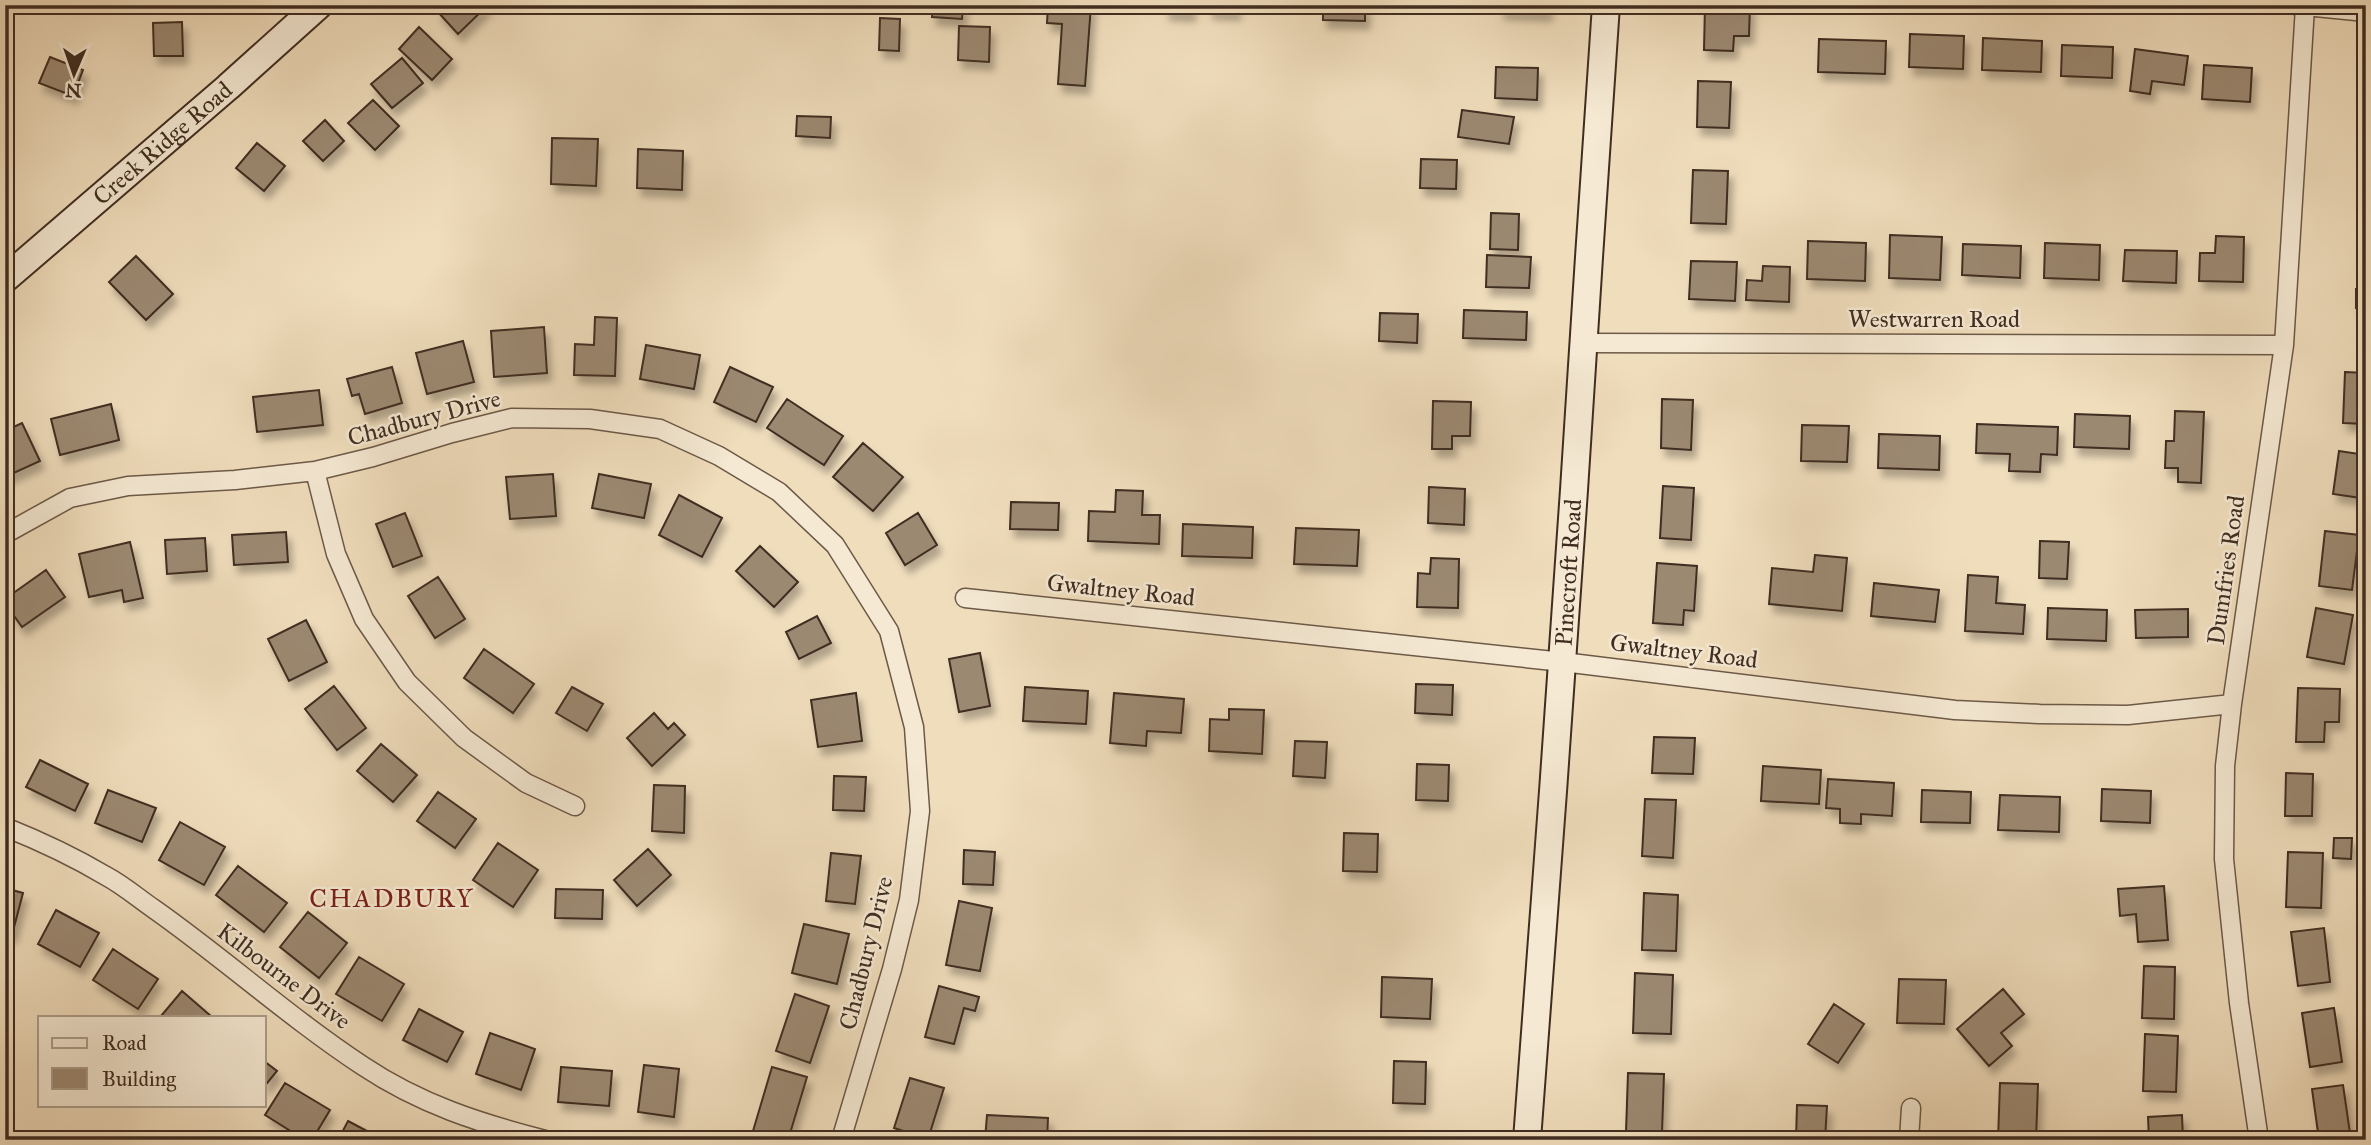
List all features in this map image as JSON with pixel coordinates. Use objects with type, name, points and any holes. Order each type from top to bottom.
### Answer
[{"type":"street","name":"Creek Ridge Road","points":[[5,279],[228,88],[319,5]]},
{"type":"street","name":"Pinecroft Road","points":[[1527,1140],[1563,662],[1591,199],[1606,5]]},
{"type":"street","points":[[2300,6],[2366,12]]},
{"type":"street","name":"Dumfries Road","points":[[2259,1140],[2239,1003],[2224,859],[2225,766],[2284,345],[2300,6]]},
{"type":"street","name":"Westwarren Road","points":[[1584,342],[2284,345]]},
{"type":"street","name":"Chadbury Drive","points":[[5,534],[70,498],[128,486],[235,480],[315,471],[512,418],[590,419],[660,429],[719,456],[779,492],[835,545],[889,631],[914,727],[920,811],[909,900],[892,969],[841,1140]]},
{"type":"street","points":[[315,471],[336,554],[364,619],[407,682],[464,738],[526,783],[575,806]]},
{"type":"street","name":"Gwaltney Road","points":[[965,598],[1563,662],[1955,710],[2040,715],[2129,715],[2232,705]]},
{"type":"street","name":"Kilbourne Drive","points":[[5,827],[36,839],[107,876],[185,931],[364,1067],[424,1100],[482,1124],[545,1140]]},
{"type":"street","points":[[1909,1140],[1911,1108]]},
{"type":"building","points":[[443,5],[488,5],[458,34],[437,11]]},
{"type":"building","points":[[933,5],[963,5],[962,19],[932,17]]},
{"type":"building","points":[[1048,5],[1091,5],[1085,86],[1058,84],[1062,24],[1047,23]]},
{"type":"building","points":[[1165,5],[1191,5],[1191,13],[1165,12]]},
{"type":"building","points":[[1209,5],[1236,5],[1236,12],[1209,11]]},
{"type":"building","points":[[1323,5],[1365,5],[1365,21],[1323,20]]},
{"type":"building","points":[[1500,5],[1548,5],[1547,13],[1500,11]]},
{"type":"building","points":[[1705,5],[1750,5],[1749,36],[1734,36],[1733,51],[1704,50]]},
{"type":"building","points":[[880,18],[900,19],[899,51],[879,50]]},
{"type":"building","points":[[182,22],[183,56],[154,56],[153,23]]},
{"type":"building","points":[[959,26],[990,27],[989,62],[958,60]]},
{"type":"building","points":[[419,27],[452,59],[432,80],[399,49]]},
{"type":"building","points":[[1910,34],[1964,36],[1963,69],[1909,67]]},
{"type":"building","points":[[1983,38],[2042,41],[2041,72],[1982,70]]},
{"type":"building","points":[[1819,39],[1886,41],[1885,74],[1818,72]]},
{"type":"building","points":[[2062,45],[2113,47],[2112,78],[2061,76]]},
{"type":"building","points":[[2135,49],[2188,56],[2184,85],[2152,81],[2150,94],[2130,91]]},
{"type":"building","points":[[50,57],[83,70],[73,96],[39,83]]},
{"type":"building","points":[[402,58],[423,83],[392,108],[371,84]]},
{"type":"building","points":[[2204,65],[2252,68],[2250,102],[2202,99]]},
{"type":"building","points":[[1496,67],[1538,68],[1537,100],[1495,98]]},
{"type":"building","points":[[1698,81],[1731,82],[1729,128],[1697,127]]},
{"type":"building","points":[[2364,97],[2366,181],[2361,181]]},
{"type":"building","points":[[373,100],[399,126],[375,150],[348,123]]},
{"type":"building","points":[[1462,110],[1514,117],[1509,144],[1458,137]]},
{"type":"building","points":[[797,116],[831,117],[830,138],[796,136]]},
{"type":"building","points":[[325,120],[344,141],[323,161],[303,141]]},
{"type":"building","points":[[552,138],[598,139],[596,186],[551,184]]},
{"type":"building","points":[[257,143],[285,166],[264,191],[236,168]]},
{"type":"building","points":[[638,149],[683,151],[682,190],[637,188]]},
{"type":"building","points":[[1421,159],[1457,160],[1456,189],[1420,188]]},
{"type":"building","points":[[1693,170],[1728,171],[1726,224],[1691,223]]},
{"type":"building","points":[[2361,202],[2366,203],[2366,262],[2359,262]]},
{"type":"building","points":[[1491,213],[1519,214],[1518,250],[1490,249]]},
{"type":"building","points":[[1890,235],[1942,237],[1940,280],[1889,278]]},
{"type":"building","points":[[2216,236],[2244,237],[2243,282],[2199,281],[2200,253],[2215,253]]},
{"type":"building","points":[[1808,241],[1866,243],[1865,281],[1807,279]]},
{"type":"building","points":[[2045,243],[2100,245],[2099,280],[2044,278]]},
{"type":"building","points":[[1963,244],[2021,246],[2020,278],[1962,275]]},
{"type":"building","points":[[2125,250],[2177,251],[2176,283],[2123,281]]},
{"type":"building","points":[[1487,255],[1531,257],[1529,288],[1486,287]]},
{"type":"building","points":[[136,256],[173,294],[146,320],[109,282]]},
{"type":"building","points":[[1691,261],[1737,262],[1735,301],[1689,299]]},
{"type":"building","points":[[1763,266],[1790,267],[1789,302],[1746,300],[1747,280],[1762,281]]},
{"type":"building","points":[[2356,289],[2366,290],[2366,347],[2363,347],[2364,308],[2356,308]]},
{"type":"building","points":[[1464,310],[1527,312],[1526,340],[1463,338]]},
{"type":"building","points":[[1380,313],[1418,314],[1417,343],[1379,341]]},
{"type":"building","points":[[595,317],[617,318],[615,376],[574,375],[575,344],[594,345]]},
{"type":"building","points":[[544,327],[547,373],[494,377],[491,331]]},
{"type":"building","points":[[463,341],[474,382],[427,394],[416,353]]},
{"type":"building","points":[[646,345],[700,355],[694,389],[640,379]]},
{"type":"building","points":[[392,367],[402,403],[365,414],[359,394],[352,396],[347,379]]},
{"type":"building","points":[[730,367],[773,387],[756,422],[714,402]]},
{"type":"building","points":[[2345,372],[2366,373],[2366,424],[2343,423]]},
{"type":"building","points":[[319,390],[323,425],[257,432],[253,397]]},
{"type":"building","points":[[787,399],[843,436],[824,465],[767,428]]},
{"type":"building","points":[[1662,399],[1693,400],[1691,450],[1661,448]]},
{"type":"building","points":[[1433,401],[1471,402],[1470,436],[1452,436],[1452,449],[1432,449]]},
{"type":"building","points":[[111,404],[119,440],[60,455],[51,419]]},
{"type":"building","points":[[2175,411],[2204,412],[2201,483],[2178,482],[2178,468],[2165,468],[2166,441],[2174,441]]},
{"type":"building","points":[[2075,414],[2130,416],[2129,449],[2074,447]]},
{"type":"building","points":[[22,423],[40,461],[5,477],[5,431]]},
{"type":"building","points":[[1977,424],[2058,427],[2057,455],[2041,454],[2040,472],[2009,471],[2010,454],[1976,453]]},
{"type":"building","points":[[1802,425],[1849,426],[1847,462],[1801,461]]},
{"type":"building","points":[[1879,434],[1940,436],[1939,470],[1878,468]]},
{"type":"building","points":[[863,443],[903,477],[873,511],[833,477]]},
{"type":"building","points":[[2339,451],[2366,455],[2361,498],[2333,494]]},
{"type":"building","points":[[553,474],[556,516],[510,519],[506,477]]},
{"type":"building","points":[[599,474],[651,484],[644,518],[592,508]]},
{"type":"building","points":[[1663,486],[1694,488],[1691,540],[1660,538]]},
{"type":"building","points":[[1429,487],[1465,489],[1464,525],[1428,523]]},
{"type":"building","points":[[1116,490],[1143,491],[1142,515],[1160,515],[1159,544],[1088,541],[1089,511],[1115,512]]},
{"type":"building","points":[[679,495],[722,518],[702,557],[659,535]]},
{"type":"building","points":[[1011,502],[1059,503],[1058,530],[1010,529]]},
{"type":"building","points":[[405,513],[422,556],[393,567],[376,524]]},
{"type":"building","points":[[918,513],[937,545],[905,565],[886,533]]},
{"type":"building","points":[[1183,524],[1253,527],[1252,558],[1182,556]]},
{"type":"building","points":[[1296,528],[1359,530],[1357,566],[1294,564]]},
{"type":"building","points":[[2325,531],[2359,535],[2352,590],[2319,586]]},
{"type":"building","points":[[286,532],[288,562],[234,565],[232,535]]},
{"type":"building","points":[[205,538],[207,571],[167,574],[165,540]]},
{"type":"building","points":[[2040,541],[2069,542],[2067,579],[2039,578]]},
{"type":"building","points":[[130,542],[143,598],[124,602],[122,590],[89,597],[79,554]]},
{"type":"building","points":[[760,546],[798,582],[774,607],[736,571]]},
{"type":"building","points":[[1815,555],[1847,558],[1842,611],[1769,604],[1772,568],[1813,572]]},
{"type":"building","points":[[1431,558],[1459,559],[1458,608],[1417,607],[1418,573],[1430,574]]},
{"type":"building","points":[[1657,563],[1697,566],[1694,611],[1684,610],[1683,625],[1653,623]]},
{"type":"building","points":[[46,570],[65,597],[22,627],[5,599]]},
{"type":"building","points":[[1968,575],[1998,577],[1996,603],[2025,605],[2023,634],[1965,631]]},
{"type":"building","points":[[438,577],[465,619],[435,638],[408,596]]},
{"type":"building","points":[[1874,583],[1939,590],[1935,622],[1871,616]]},
{"type":"building","points":[[2048,608],[2107,610],[2106,641],[2047,639]]},
{"type":"building","points":[[2316,608],[2353,615],[2344,664],[2307,657]]},
{"type":"building","points":[[2188,609],[2188,637],[2136,638],[2135,610]]},
{"type":"building","points":[[817,616],[831,643],[799,659],[786,632]]},
{"type":"building","points":[[306,620],[327,662],[289,681],[268,639]]},
{"type":"building","points":[[484,649],[534,684],[513,713],[464,678]]},
{"type":"building","points":[[980,653],[990,706],[959,712],[949,659]]},
{"type":"building","points":[[1416,684],[1453,685],[1452,715],[1415,713]]},
{"type":"building","points":[[334,686],[366,728],[337,750],[305,709]]},
{"type":"building","points":[[572,687],[603,704],[587,731],[556,713]]},
{"type":"building","points":[[1025,687],[1088,691],[1086,724],[1023,721]]},
{"type":"building","points":[[2298,688],[2340,689],[2339,722],[2325,722],[2324,742],[2296,742]]},
{"type":"building","points":[[856,693],[862,741],[818,747],[811,700]]},
{"type":"building","points":[[1114,693],[1184,699],[1181,733],[1147,731],[1146,746],[1110,743]]},
{"type":"building","points":[[1229,709],[1264,710],[1262,754],[1209,751],[1210,719],[1229,720]]},
{"type":"building","points":[[654,713],[668,729],[674,723],[685,735],[652,766],[627,738]]},
{"type":"building","points":[[1654,737],[1695,738],[1693,774],[1652,773]]},
{"type":"building","points":[[1295,741],[1327,742],[1325,778],[1293,776]]},
{"type":"building","points":[[381,744],[417,775],[393,802],[357,771]]},
{"type":"building","points":[[40,760],[88,784],[75,811],[26,787]]},
{"type":"building","points":[[1417,764],[1449,765],[1448,801],[1416,800]]},
{"type":"building","points":[[1763,766],[1821,770],[1819,804],[1761,801]]},
{"type":"building","points":[[2286,773],[2313,774],[2312,816],[2285,816]]},
{"type":"building","points":[[834,776],[866,777],[864,811],[833,810]]},
{"type":"building","points":[[1828,779],[1894,783],[1892,816],[1861,814],[1861,824],[1840,823],[1840,809],[1826,808]]},
{"type":"building","points":[[654,785],[685,786],[684,833],[652,831]]},
{"type":"building","points":[[2102,789],[2151,791],[2150,823],[2101,821]]},
{"type":"building","points":[[108,790],[156,808],[142,842],[95,823]]},
{"type":"building","points":[[1922,790],[1971,792],[1970,823],[1921,822]]},
{"type":"building","points":[[438,792],[476,819],[455,848],[417,821]]},
{"type":"building","points":[[2000,795],[2060,797],[2059,832],[1998,830]]},
{"type":"building","points":[[1645,799],[1676,800],[1673,858],[1642,856]]},
{"type":"building","points":[[180,822],[225,847],[204,885],[159,860]]},
{"type":"building","points":[[1344,833],[1378,834],[1377,872],[1343,871]]},
{"type":"building","points":[[2334,838],[2352,838],[2351,859],[2333,858]]},
{"type":"building","points":[[498,843],[538,870],[513,907],[473,880]]},
{"type":"building","points":[[648,849],[671,875],[637,906],[614,880]]},
{"type":"building","points":[[964,850],[995,852],[993,885],[963,884]]},
{"type":"building","points":[[2288,852],[2323,853],[2321,908],[2286,907]]},
{"type":"building","points":[[831,853],[861,856],[855,904],[826,901]]},
{"type":"building","points":[[238,866],[287,903],[264,932],[216,895]]},
{"type":"building","points":[[2164,886],[2168,940],[2138,942],[2136,914],[2120,916],[2118,889]]},
{"type":"building","points":[[5,888],[23,893],[12,935],[5,933]]},
{"type":"building","points":[[556,889],[603,890],[602,919],[555,918]]},
{"type":"building","points":[[1644,893],[1678,895],[1676,951],[1642,950]]},
{"type":"building","points":[[959,901],[992,908],[980,971],[946,965]]},
{"type":"building","points":[[56,910],[99,933],[80,967],[38,944]]},
{"type":"building","points":[[308,912],[347,943],[319,978],[280,947]]},
{"type":"building","points":[[804,924],[849,934],[837,984],[792,973]]},
{"type":"building","points":[[2324,928],[2330,982],[2298,986],[2291,932]]},
{"type":"building","points":[[113,949],[158,979],[138,1009],[93,980]]},
{"type":"building","points":[[359,957],[404,984],[382,1021],[336,994]]},
{"type":"building","points":[[2144,966],[2175,967],[2174,1019],[2142,1018]]},
{"type":"building","points":[[1635,973],[1673,975],[1671,1034],[1633,1033]]},
{"type":"building","points":[[1382,977],[1432,979],[1430,1019],[1381,1017]]},
{"type":"building","points":[[1899,979],[1946,980],[1944,1024],[1897,1023]]},
{"type":"building","points":[[939,986],[979,997],[975,1011],[964,1008],[954,1044],[925,1037]]},
{"type":"building","points":[[2003,989],[2024,1014],[2001,1033],[2012,1046],[1989,1066],[1957,1029]]},
{"type":"building","points":[[182,991],[211,1016],[161,1016]]},
{"type":"building","points":[[795,994],[829,1006],[810,1063],[776,1051]]},
{"type":"building","points":[[1834,1004],[1864,1024],[1838,1063],[1808,1044]]},
{"type":"building","points":[[2334,1008],[2342,1062],[2310,1067],[2302,1013]]},
{"type":"building","points":[[419,1009],[463,1032],[447,1062],[403,1040]]},
{"type":"building","points":[[490,1033],[535,1049],[521,1090],[476,1074]]},
{"type":"building","points":[[2145,1034],[2178,1036],[2176,1092],[2143,1091]]},
{"type":"building","points":[[1394,1061],[1426,1062],[1425,1104],[1393,1103]]},
{"type":"building","points":[[266,1063],[277,1071],[266,1085]]},
{"type":"building","points":[[644,1065],[679,1069],[674,1117],[638,1112]]},
{"type":"building","points":[[561,1067],[612,1071],[609,1106],[558,1102]]},
{"type":"building","points":[[772,1067],[807,1077],[788,1140],[753,1131]]},
{"type":"building","points":[[1628,1073],[1664,1074],[1662,1133],[1626,1132]]},
{"type":"building","points":[[910,1078],[944,1088],[928,1139],[894,1128]]},
{"type":"building","points":[[285,1083],[330,1110],[312,1140],[305,1140],[265,1115]]},
{"type":"building","points":[[2000,1083],[2038,1084],[2036,1140],[1998,1140]]},
{"type":"building","points":[[2343,1085],[2351,1140],[2319,1140],[2312,1089]]},
{"type":"building","points":[[1797,1105],[1827,1106],[1825,1140],[1796,1140]]},
{"type":"building","points":[[987,1115],[1048,1118],[1047,1140],[985,1140]]},
{"type":"building","points":[[2182,1115],[2183,1140],[2149,1140],[2148,1117]]},
{"type":"building","points":[[348,1121],[384,1140],[338,1140]]},
{"type":"building","points":[[1080,1133],[1109,1135],[1108,1140],[1080,1140]]},
{"type":"district","name":"CHADBURY","points":[[392,898]]}]
